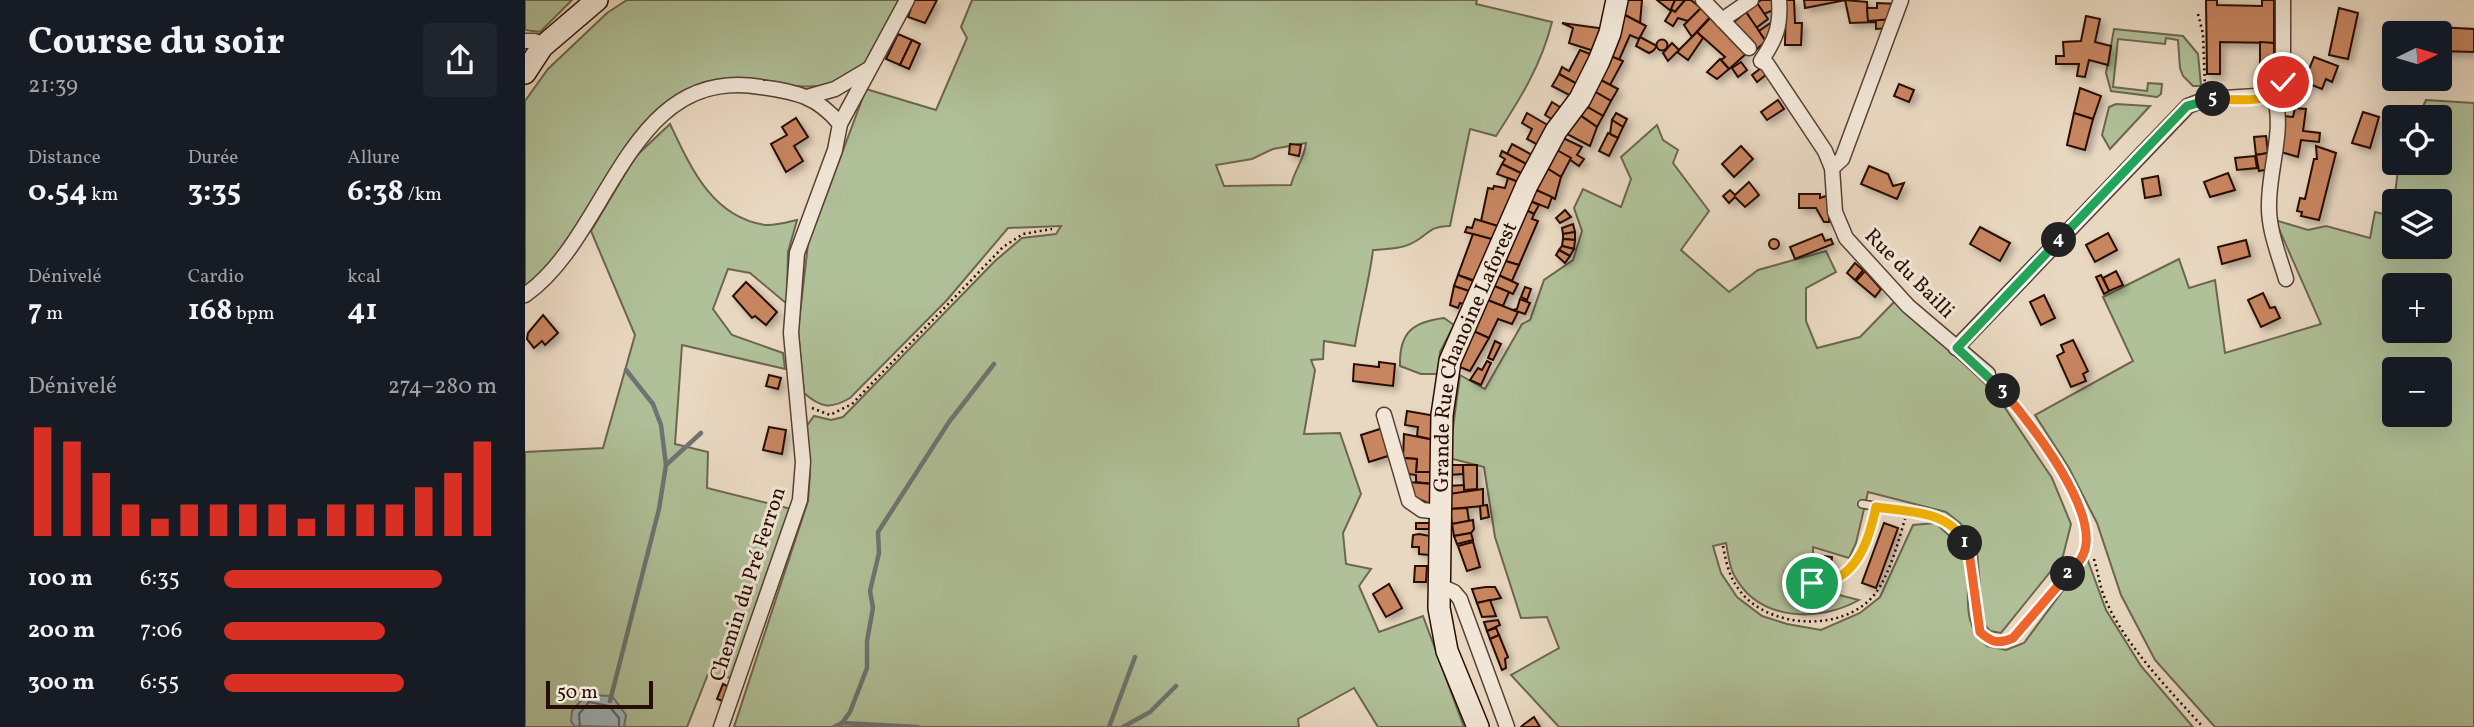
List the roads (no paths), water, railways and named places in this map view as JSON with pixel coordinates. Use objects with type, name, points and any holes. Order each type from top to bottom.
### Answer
[{"type":"main road","points":[[525,73],[533,44],[597,0]]},
{"type":"main road","name":"Grande Rue Chanoine Laforest","points":[[1478,727],[1447,651],[1439,608],[1442,415],[1450,361],[1527,185],[1556,131],[1580,99],[1599,61],[1617,3]]},
{"type":"street","name":"Chemin du Pré Ferron","points":[[721,727],[800,500],[803,462],[791,332],[797,253],[835,149],[840,124],[907,0]]},
{"type":"street","points":[[1703,0],[1749,48]]},
{"type":"street","points":[[1722,20],[1751,0]]},
{"type":"street","name":"Rue du Bailli","points":[[1779,0],[1780,24],[1776,39],[1761,61],[1815,134],[1832,168],[1835,212],[1846,238],[1908,306],[1988,374]]},
{"type":"street","points":[[1832,168],[1842,159],[1901,0]]},
{"type":"street","points":[[2274,95],[2283,82],[2283,0]]},
{"type":"street","points":[[807,97],[835,89],[868,69]]},
{"type":"street","points":[[525,295],[554,267],[622,163],[650,128],[689,95],[713,85],[742,83],[807,97],[820,103],[840,124]]},
{"type":"street","points":[[2274,95],[2279,110],[2279,125],[2269,203],[2270,221],[2286,279]]},
{"type":"street","points":[[1957,348],[2187,106],[2206,99],[2274,95]]},
{"type":"street","points":[[1384,415],[1409,501],[1422,510],[1440,512]]},
{"type":"street","points":[[1439,585],[1454,592],[1460,599],[1507,727]]},
{"type":"lane","points":[[1862,504],[1941,518],[1958,529],[1969,552],[1980,632],[1989,640],[2001,643],[2013,638],[2083,556],[2086,534],[2082,514],[2056,463],[2024,416],[1988,374]]},
{"type":"water","points":[[586,695],[612,696],[626,715],[624,727],[574,726],[571,721],[572,711]]},
{"type":"waterway","points":[[834,727],[842,723],[850,712],[867,668],[867,641],[873,608],[870,591],[879,553],[878,532],[949,422],[994,364]]},
{"type":"waterway","points":[[610,701],[659,509],[666,465],[661,425],[653,404],[626,370]]},
{"type":"waterway","points":[[666,465],[701,433]]},
{"type":"waterway","points":[[1109,727],[1135,657]]},
{"type":"waterway","points":[[1123,727],[1150,712],[1176,686]]},
{"type":"waterway","points":[[842,723],[918,727]]}]
